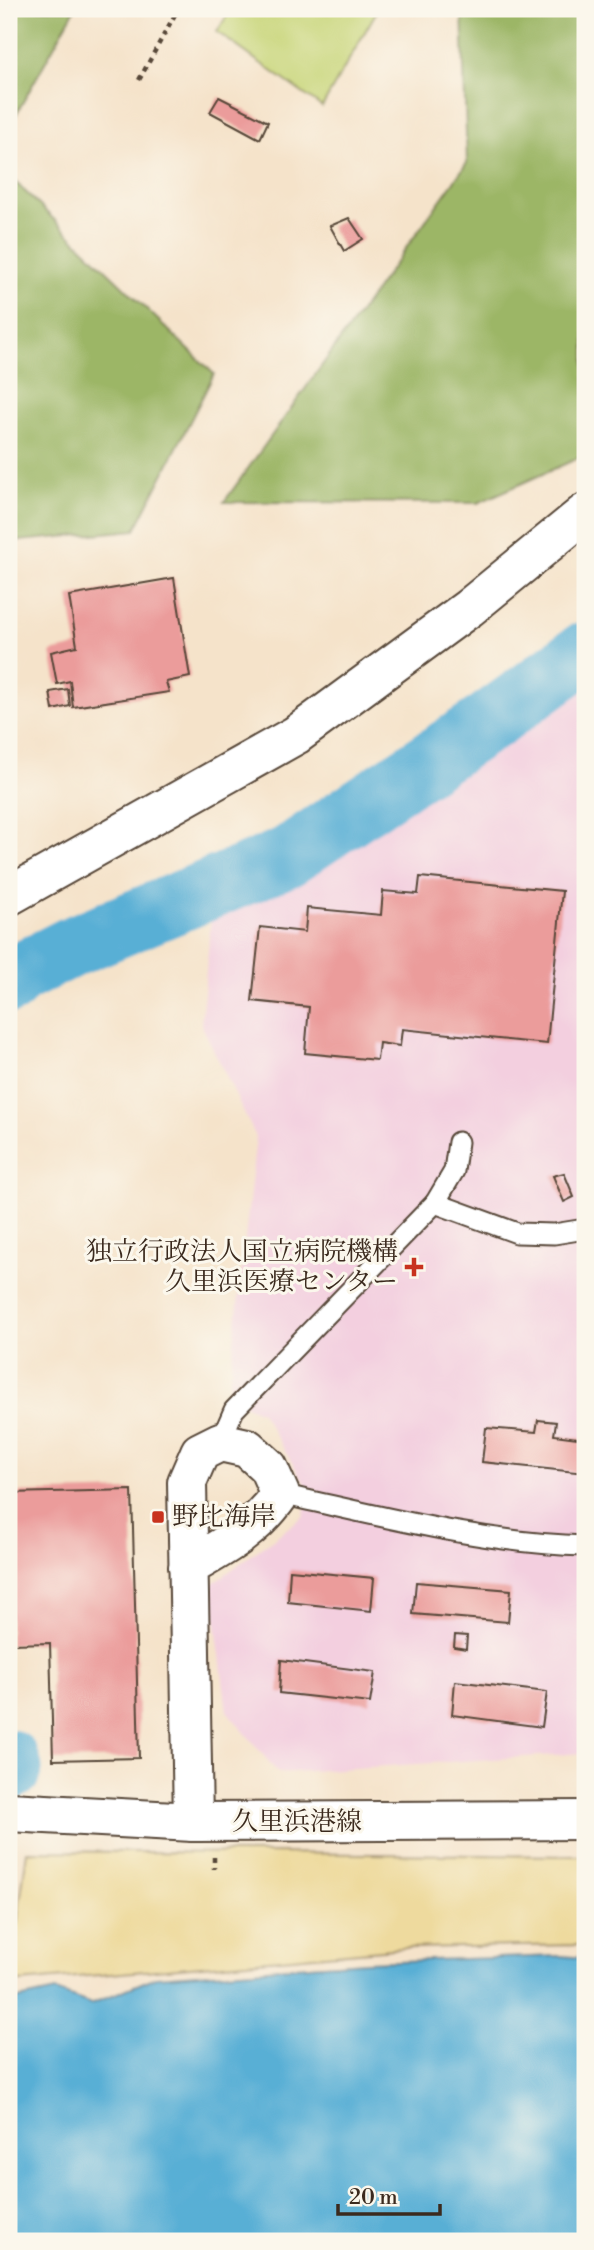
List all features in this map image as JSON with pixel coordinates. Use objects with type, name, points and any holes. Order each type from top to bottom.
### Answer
[{"type":"street","points":[[9,896],[296,735],[469,608],[585,513]]},
{"type":"street","points":[[188,1567],[237,1539],[265,1515],[280,1494],[268,1467],[247,1448],[220,1442],[200,1452],[187,1482],[188,1567],[193,1822]]},
{"type":"street","name":"久里浜港線","points":[[9,1812],[193,1822],[585,1820]]},
{"type":"lane","points":[[220,1442],[234,1410],[435,1203],[454,1171],[458,1142]]},
{"type":"lane","points":[[435,1203],[517,1233],[554,1234],[585,1229]]},
{"type":"lane","points":[[280,1494],[464,1534],[539,1545],[585,1546]]},
{"type":"path","points":[[139,80],[178,9]]},
{"type":"shaded area","name":"独立行政法人国立病院機構 久里浜医療センター","points":[[585,629],[585,1753],[278,1773],[227,1711],[211,1585],[304,1516],[307,1487],[261,1412],[228,1397],[256,1137],[201,1024],[216,868]]},
{"type":"green space","points":[[9,9],[75,9],[9,127]]},
{"type":"green space","points":[[231,9],[378,9],[322,107],[217,32]]},
{"type":"green space","points":[[462,9],[585,9],[585,455],[478,503],[224,502],[467,163]]},
{"type":"green space","points":[[9,176],[214,374],[135,530],[9,542]]},
{"type":"sand","points":[[27,1851],[585,1856],[585,1945],[404,1948],[9,1983]]},
{"type":"water","points":[[561,1956],[585,1958],[585,2241],[9,2241],[9,2001],[56,1991],[91,2004],[156,1977],[365,1962]]},
{"type":"building","points":[[219,97],[268,122],[260,139],[210,112]]},
{"type":"building","points":[[349,218],[363,239],[344,251],[330,226]]},
{"type":"building","points":[[174,578],[190,677],[166,682],[169,692],[73,707],[70,681],[57,684],[51,652],[77,646],[69,596]]},
{"type":"building","points":[[68,689],[70,706],[53,710],[50,692]]},
{"type":"building","points":[[420,877],[562,891],[547,1044],[402,1029],[400,1046],[379,1043],[377,1060],[305,1053],[309,1007],[252,1001],[260,927],[305,932],[307,908],[381,915],[383,891],[418,894]]},
{"type":"building","points":[[564,1173],[574,1197],[564,1202],[553,1176]]},
{"type":"building","points":[[538,1420],[556,1422],[554,1435],[585,1439],[585,1473],[482,1462],[486,1428],[536,1432]]},
{"type":"building","points":[[132,1490],[139,1758],[53,1760],[50,1643],[10,1644],[9,1493]]},
{"type":"building","points":[[290,1570],[374,1578],[371,1611],[288,1602]]},
{"type":"building","points":[[416,1582],[511,1590],[508,1622],[413,1614]]},
{"type":"building","points":[[455,1635],[467,1636],[466,1649],[454,1647]]},
{"type":"building","points":[[281,1660],[375,1672],[370,1703],[279,1693]]},
{"type":"building","points":[[455,1681],[547,1692],[542,1727],[452,1715]]},
{"type":"waterway","points":[[9,984],[16,975],[71,947],[287,857],[490,721],[585,652]]},
{"type":"waterway","points":[[9,1760],[12,1769]]},
{"type":"place","name":"独立行政法人国立病院機構 久里浜医療センター","points":[[414,1267]]},
{"type":"place","name":"野比海岸","points":[[158,1517]]}]
